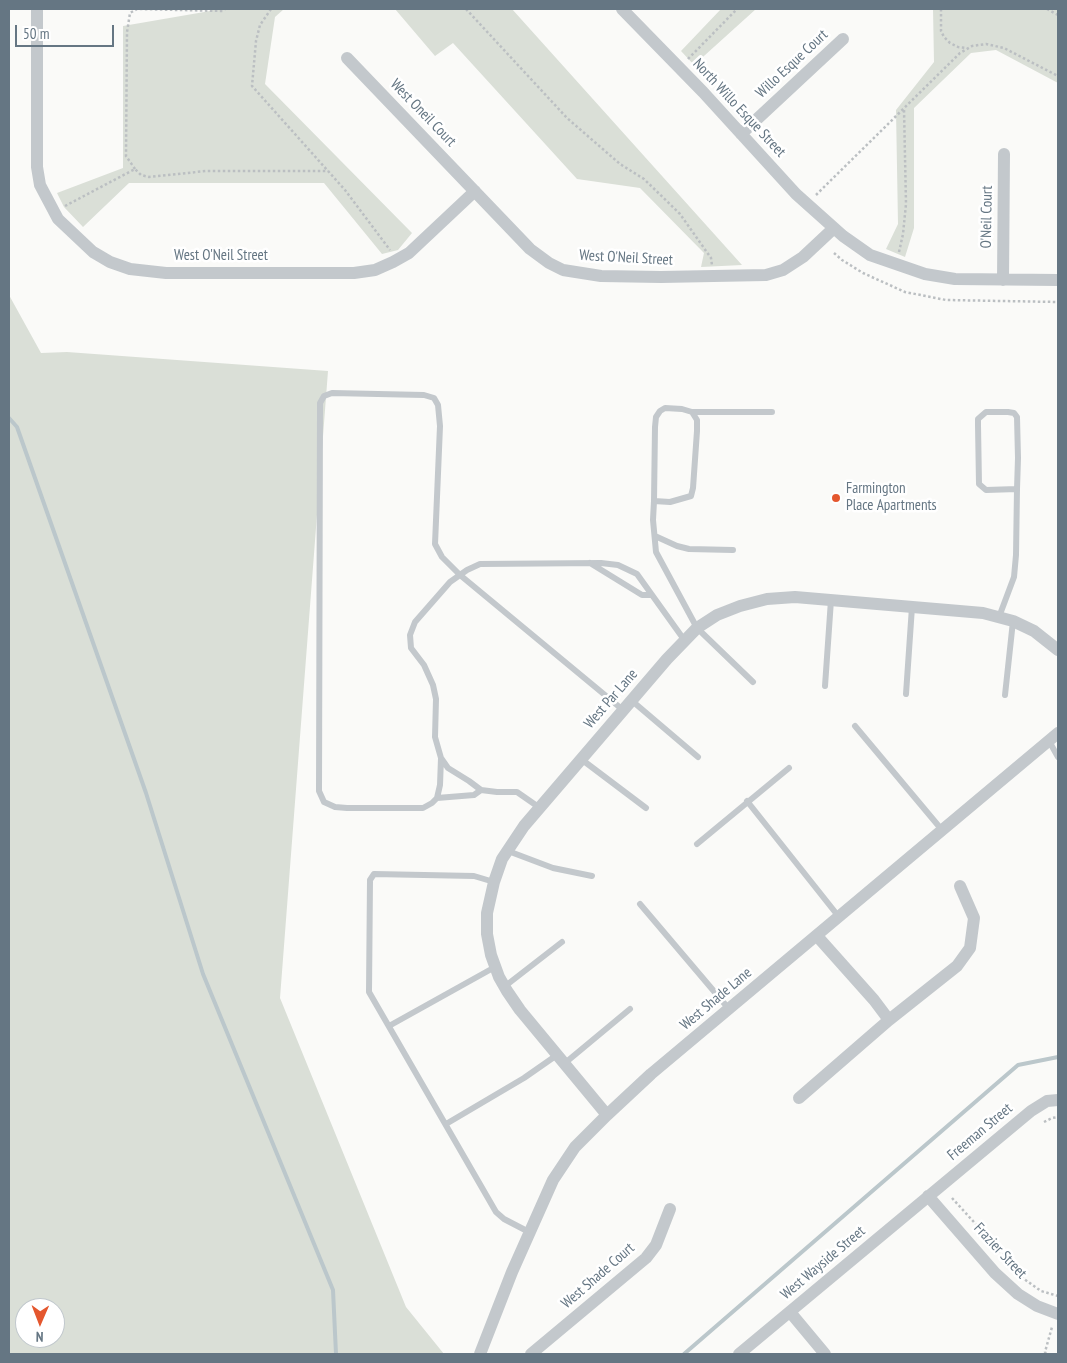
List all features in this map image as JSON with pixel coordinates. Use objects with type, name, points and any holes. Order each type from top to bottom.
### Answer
[{"type":"street","name":"West O'Neil Street","points":[[37,9],[37,167],[40,185],[58,218],[79,239],[94,252],[110,262],[130,269],[146,272],[354,273],[375,270],[409,253],[474,190],[530,249],[548,263],[563,270],[586,274],[661,277],[766,275],[783,270],[803,257],[834,228]]},
{"type":"street","name":"North Willo Esque Street","points":[[622,9],[796,194],[834,228]]},
{"type":"street","name":"Willo Esque Court","points":[[741,134],[843,39]]},
{"type":"street","name":"West Oneil Court","points":[[348,58],[474,190]]},
{"type":"street","name":"O'Neil Court","points":[[1002,280],[1004,154]]},
{"type":"street","points":[[834,228],[870,254],[925,274],[954,279],[1058,280]]},
{"type":"street","name":"West Par Lane","points":[[606,1115],[520,1010],[504,987],[495,967],[487,934],[487,914],[494,882],[502,859],[524,826],[627,705],[697,628],[717,615],[740,606],[767,599],[795,597],[983,613],[1013,621],[1034,631],[1058,650]]},
{"type":"street","name":"West Shade Lane","points":[[480,1354],[512,1272],[552,1180],[575,1148],[606,1115],[650,1074],[1054,737]]},
{"type":"street","points":[[799,1098],[889,1020],[957,966],[970,948],[974,918],[960,886]]},
{"type":"street","points":[[817,936],[874,1000],[889,1020]]},
{"type":"street","name":"Freeman Street","points":[[928,1196],[1030,1111],[1047,1101],[1058,1100]]},
{"type":"street","name":"West Wayside Street","points":[[742,1353],[928,1196]]},
{"type":"street","name":"Frazier Street","points":[[928,1196],[995,1273],[1018,1294],[1037,1306],[1058,1314]]},
{"type":"street","name":"West Shade Court","points":[[531,1354],[646,1258],[656,1245],[670,1209]]},
{"type":"street","points":[[790,1312],[825,1354]]},
{"type":"lane","points":[[685,641],[637,574],[618,565],[590,563],[480,564],[466,570],[460,575],[450,582],[415,622],[410,635],[411,648],[424,665],[433,685],[436,699],[435,737],[441,758],[440,785],[437,798],[423,808],[347,808],[334,807],[324,802],[319,791],[320,403],[324,396],[332,392],[424,395],[434,398],[438,405],[440,426],[435,544],[442,557],[460,575],[627,705],[698,757]]},
{"type":"lane","points":[[754,682],[697,628],[656,552],[654,501],[656,417],[660,411],[666,408],[692,412],[772,412]]},
{"type":"lane","points":[[654,501],[670,502],[691,496],[697,431],[697,420],[692,412]]},
{"type":"lane","points":[[999,617],[1014,577],[1017,489],[1017,417],[1014,413],[1008,412],[986,412],[978,418],[979,484],[986,490],[1017,489]]},
{"type":"lane","points":[[655,536],[689,549],[733,550]]},
{"type":"lane","points":[[590,563],[642,595],[651,595]]},
{"type":"lane","points":[[825,686],[831,600]]},
{"type":"lane","points":[[906,694],[912,607]]},
{"type":"lane","points":[[1005,695],[1013,621]]},
{"type":"lane","points":[[855,726],[942,830]]},
{"type":"lane","points":[[1054,737],[1058,756]]},
{"type":"lane","points":[[441,758],[448,768],[480,790],[517,792],[540,808]]},
{"type":"lane","points":[[581,759],[646,808]]},
{"type":"lane","points":[[697,844],[789,768]]},
{"type":"lane","points":[[437,798],[474,795],[480,790]]},
{"type":"lane","points":[[747,801],[839,917]]},
{"type":"lane","points":[[508,851],[553,868],[592,876]]},
{"type":"lane","points":[[494,882],[474,876],[374,874],[370,880],[369,992],[496,1212],[529,1232]]},
{"type":"lane","points":[[640,904],[729,1009]]},
{"type":"lane","points":[[504,987],[562,942]]},
{"type":"lane","points":[[389,1026],[495,967]]},
{"type":"lane","points":[[446,1124],[561,1059],[630,1009]]},
{"type":"path","points":[[225,9],[223,11],[137,10],[130,13],[127,32],[126,156],[141,175],[149,177],[206,171],[328,171]]},
{"type":"path","points":[[271,9],[260,25],[256,41],[252,86],[345,190],[391,251]]},
{"type":"path","points":[[466,9],[567,118],[620,164],[644,179],[680,214],[711,258],[712,268]]},
{"type":"path","points":[[688,59],[737,9]]},
{"type":"path","points":[[942,9],[941,30],[944,37],[958,47],[969,48]]},
{"type":"path","points":[[1047,9],[1058,15]]},
{"type":"path","points":[[816,195],[960,53],[972,46],[986,44],[1004,48],[1058,76]]},
{"type":"path","points":[[899,252],[906,204],[904,109]]},
{"type":"path","points":[[65,206],[135,169]]},
{"type":"path","points":[[1044,1122],[1058,1117]]},
{"type":"path","points":[[952,1198],[993,1243],[1017,1274],[1041,1291],[1058,1296]]},
{"type":"path","points":[[1046,1354],[1044,1352],[1052,1327]]},
{"type":"shaded area","points":[[213,9],[284,9],[275,17],[265,84],[412,233],[398,250],[382,254],[324,183],[129,183],[83,227],[64,207],[57,193],[123,168],[123,26]]},
{"type":"shaded area","points":[[395,9],[512,9],[742,265],[701,267],[704,253],[640,188],[577,179],[453,43],[435,56]]},
{"type":"shaded area","points":[[721,9],[756,9],[694,65],[681,51]]},
{"type":"shaded area","points":[[933,9],[1058,9],[1058,83],[996,50],[971,53],[914,108],[914,228],[905,257],[886,249],[898,224],[896,110],[934,62]]},
{"type":"shaded area","points":[[9,295],[41,353],[67,352],[328,371],[280,998],[406,1307],[444,1354],[9,1354]]},
{"type":"waterway","points":[[9,418],[17,427],[146,793],[203,974],[333,1290],[336,1354]]},
{"type":"waterway","points":[[684,1354],[1018,1065],[1058,1057]]},
{"type":"place","name":"Farmington Place Apartments","points":[[836,498]]}]
